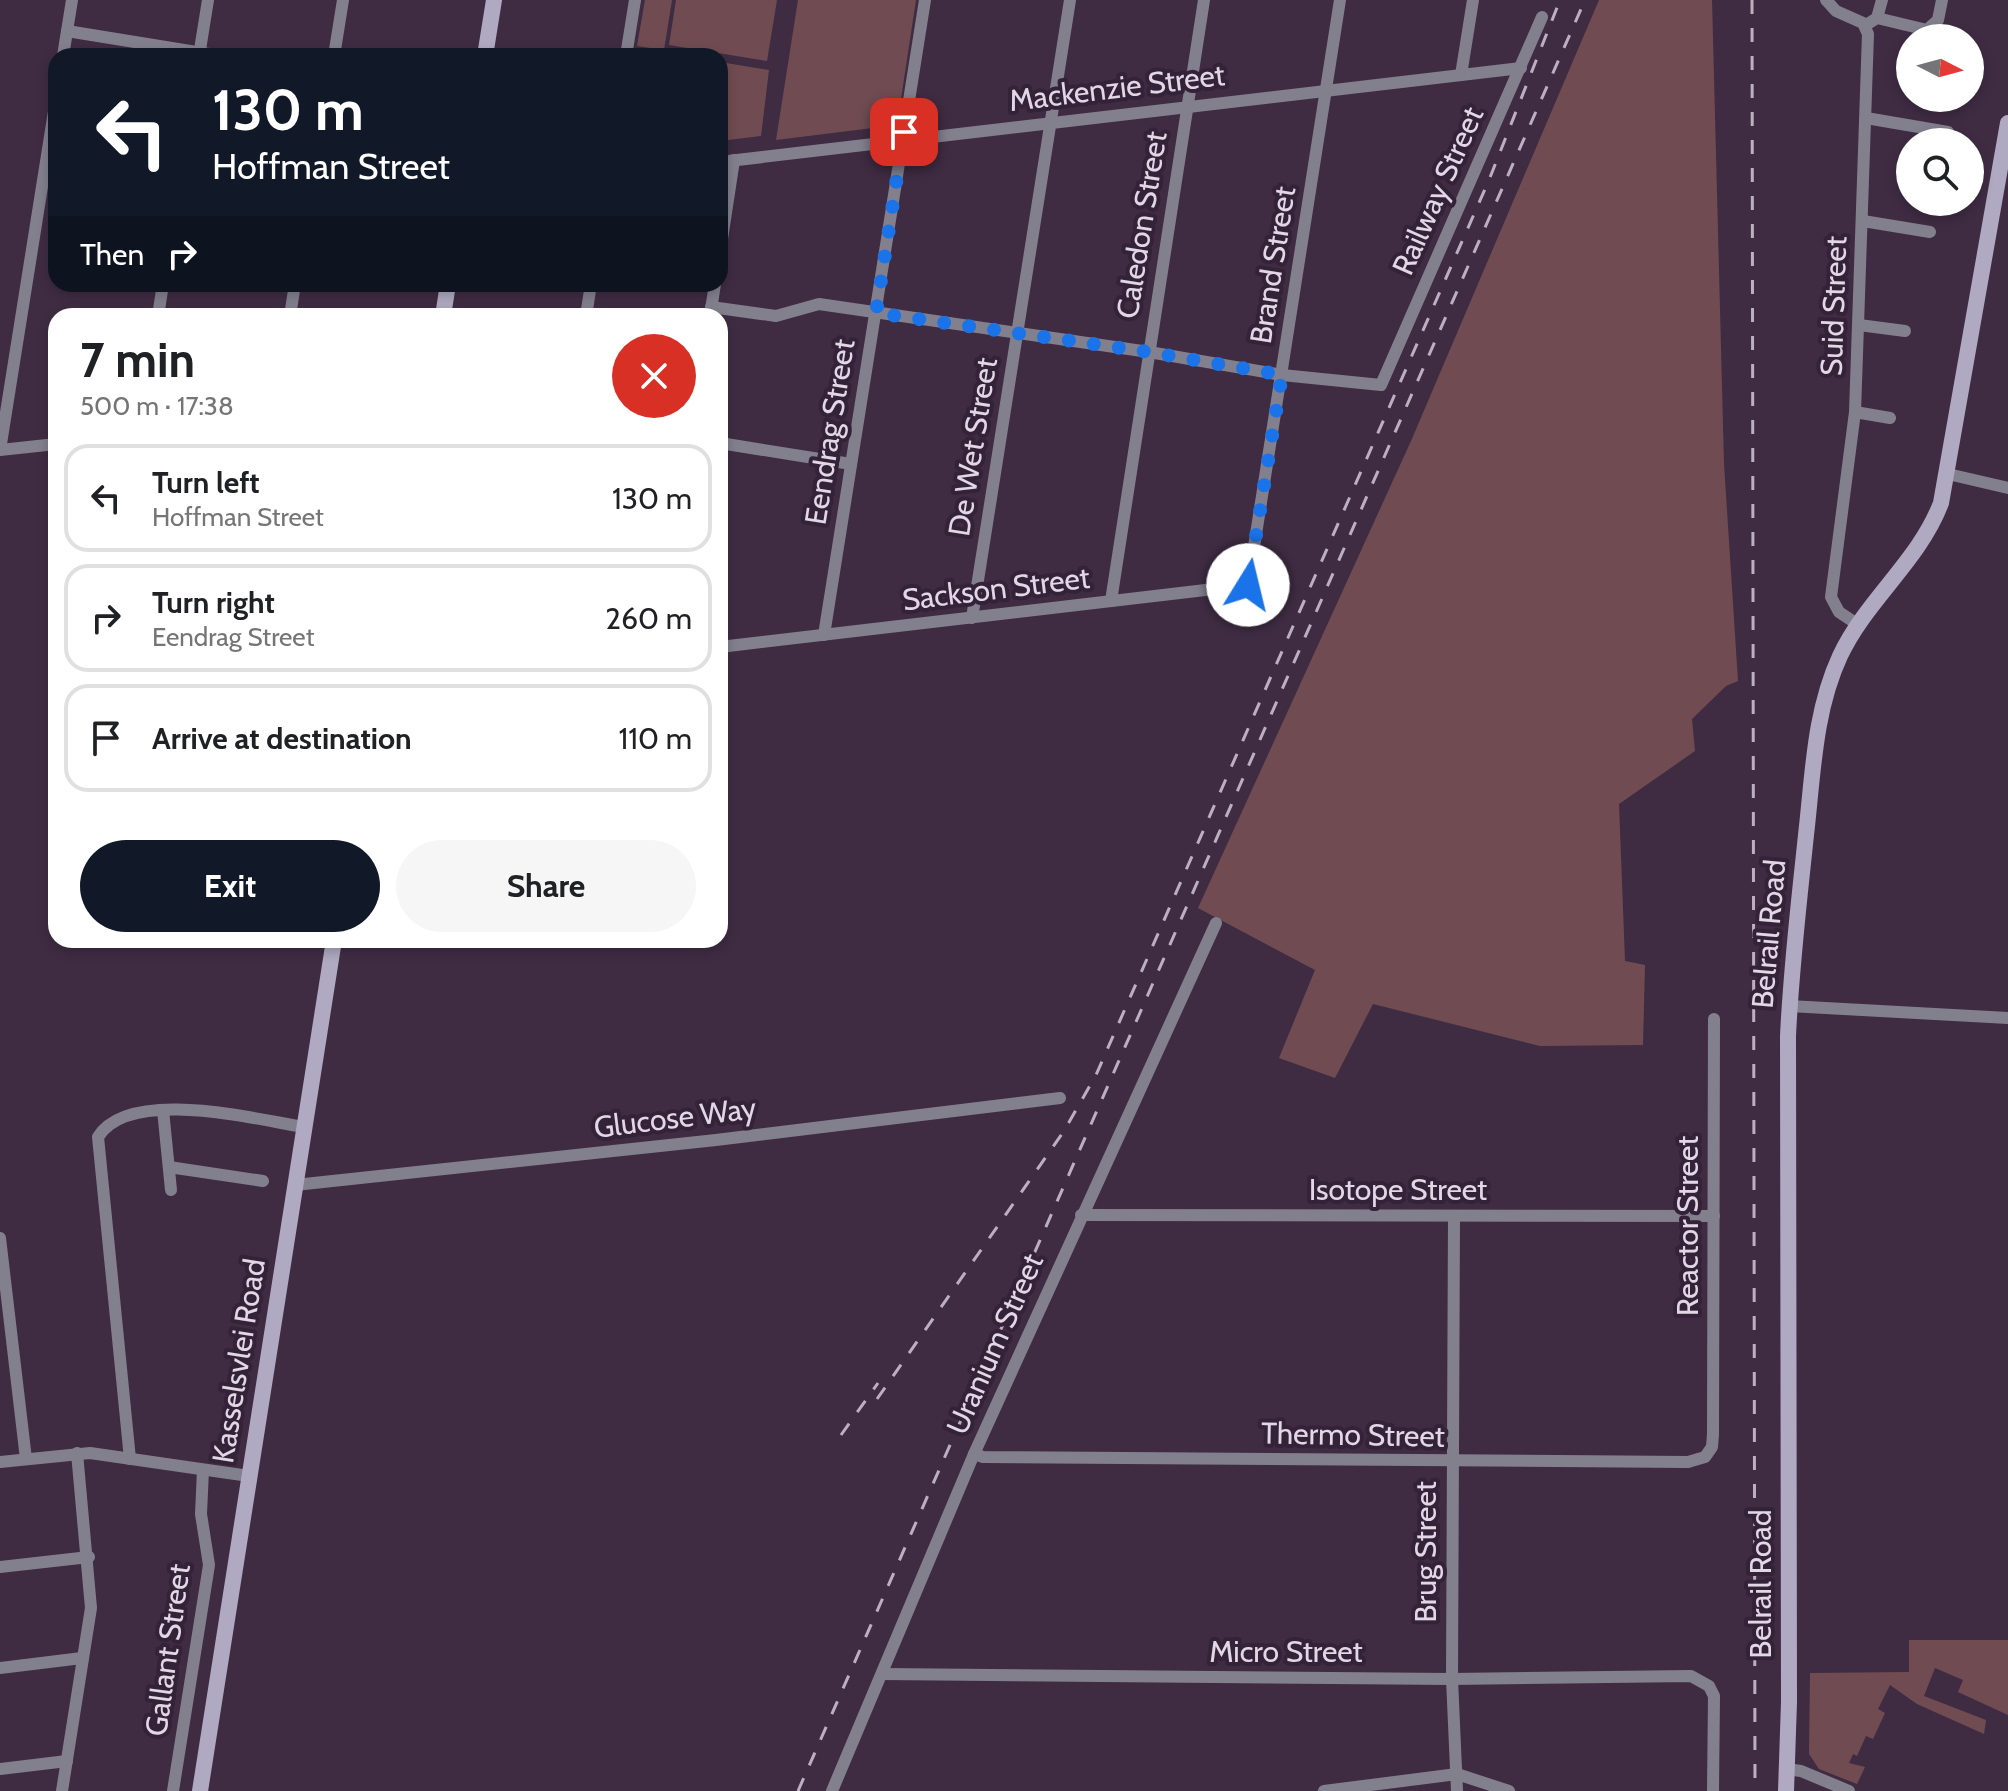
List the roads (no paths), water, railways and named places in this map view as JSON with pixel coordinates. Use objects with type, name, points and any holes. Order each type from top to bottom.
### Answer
[{"type":"street","points":[[64,48],[72,0]]},
{"type":"street","points":[[201,48],[208,0]]},
{"type":"street","points":[[335,48],[343,0]]},
{"type":"street","points":[[486,48],[494,0]]},
{"type":"street","points":[[627,48],[635,0]]},
{"type":"street","name":"Eendrag Street","points":[[824,635],[925,0]]},
{"type":"street","name":"De Wet Street","points":[[972,618],[1070,0]]},
{"type":"street","name":"Caledon Street","points":[[1111,601],[1204,0]]},
{"type":"street","name":"Brand Street","points":[[1248,585],[1340,0]]},
{"type":"street","points":[[1461,75],[1473,0]]},
{"type":"street","points":[[1826,0],[1836,11],[1871,22],[1927,30],[1934,28],[1942,0]]},
{"type":"street","name":"Suid Street","points":[[1857,624],[1839,612],[1831,597],[1855,412],[1871,22],[1882,0]]},
{"type":"street","name":"Railway Street","points":[[1282,375],[1381,385],[1542,17]]},
{"type":"street","points":[[67,31],[165,48]]},
{"type":"street","name":"Mackenzie Street","points":[[728,161],[1188,104],[1521,68]]},
{"type":"street","points":[[1866,118],[1925,128]]},
{"type":"street","name":"Belrail Road","points":[[1786,1791],[1789,1006],[1817,737],[1833,674],[1857,624],[1928,531],[1948,474],[2008,123]]},
{"type":"street","points":[[48,149],[0,450],[48,445]]},
{"type":"street","points":[[728,199],[734,160]]},
{"type":"street","points":[[1863,221],[1930,232]]},
{"type":"street","points":[[728,313],[776,316],[819,304],[1149,352],[1282,375]]},
{"type":"street","points":[[1859,325],[1905,331]]},
{"type":"street","points":[[1855,412],[1890,418]]},
{"type":"street","points":[[728,444],[851,464]]},
{"type":"street","points":[[1948,474],[2008,488]]},
{"type":"street","name":"Sackson Street","points":[[728,646],[1248,585],[1277,585]]},
{"type":"street","name":"Uranium Street","points":[[832,1791],[974,1454],[1216,923]]},
{"type":"street","name":"Kasselsvlei Road","points":[[200,1791],[333,948]]},
{"type":"street","points":[[1789,1006],[2008,1018]]},
{"type":"street","name":"Reactor Street","points":[[1713,1434],[1714,1019]]},
{"type":"street","name":"Glucose Way","points":[[295,1185],[701,1142],[1060,1098]]},
{"type":"street","points":[[163,1110],[171,1190]]},
{"type":"street","points":[[130,1459],[97,1145],[102,1130],[116,1118],[163,1110],[197,1111],[304,1127]]},
{"type":"street","points":[[169,1167],[263,1181]]},
{"type":"street","name":"Isotope Street","points":[[1081,1215],[1714,1216]]},
{"type":"street","name":"Brug Street","points":[[1454,1216],[1452,1679],[1457,1791]]},
{"type":"street","points":[[0,1238],[26,1459]]},
{"type":"street","name":"Thermo Street","points":[[974,1454],[983,1457],[1688,1462],[1705,1457],[1712,1447],[1713,1434]]},
{"type":"street","points":[[62,1791],[91,1608],[89,1557],[77,1453]]},
{"type":"street","points":[[0,1462],[77,1453],[249,1476]]},
{"type":"street","name":"Gallant Street","points":[[173,1791],[209,1565],[201,1514],[203,1470]]},
{"type":"street","points":[[0,1567],[89,1557]]},
{"type":"street","points":[[0,1668],[82,1658]]},
{"type":"street","name":"Micro Street","points":[[882,1674],[1452,1679],[1691,1676],[1709,1686],[1714,1696],[1713,1791]]},
{"type":"street","points":[[0,1769],[67,1761]]},
{"type":"street","points":[[1786,1769],[1801,1771],[1849,1791]]},
{"type":"street","points":[[1324,1791],[1457,1774],[1509,1791]]},
{"type":"railway","points":[[877,1399],[1064,1131],[1096,1075],[1489,180],[1560,0]]},
{"type":"railway","points":[[798,1791],[1585,0]]},
{"type":"railway","points":[[1752,0],[1755,1791]]},
{"type":"railway","points":[[841,1435],[878,1383]]}]
